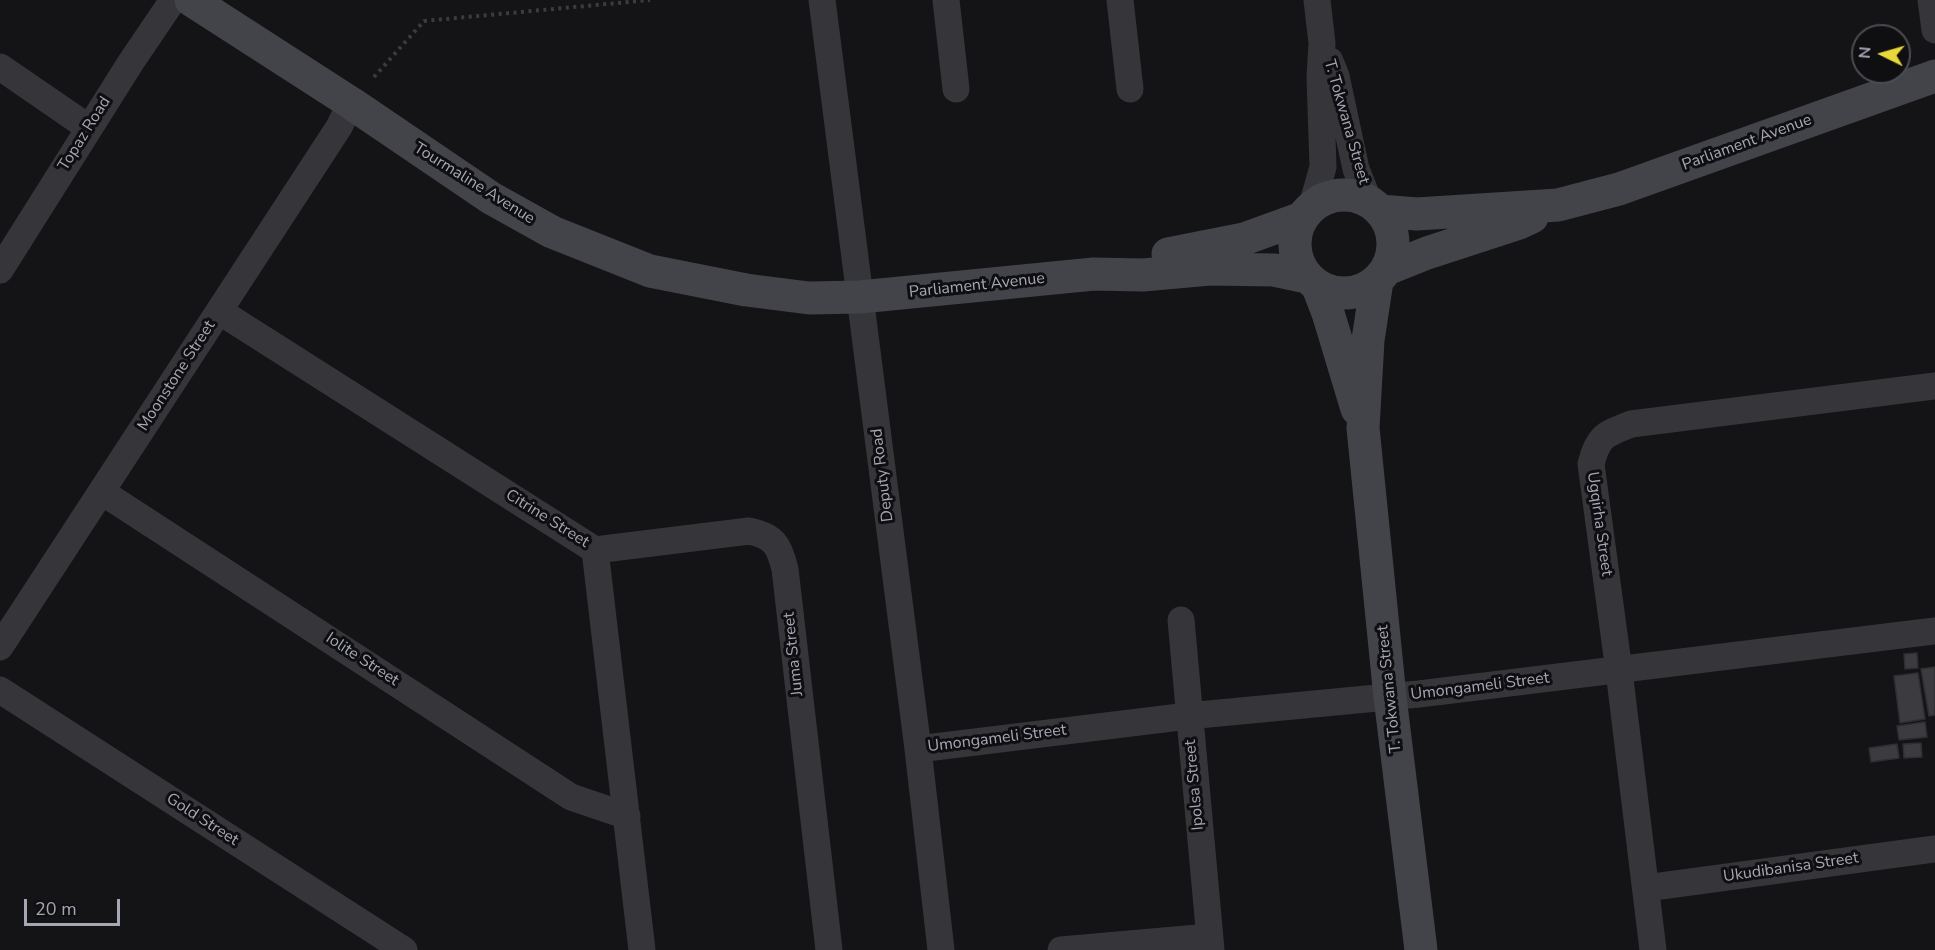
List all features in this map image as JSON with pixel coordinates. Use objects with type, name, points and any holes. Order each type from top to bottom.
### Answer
[{"type":"street","name":"Topaz Road","points":[[0,270],[173,0]]},
{"type":"street","name":"Tourmaline Avenue","points":[[191,0],[351,103],[501,204],[552,232],[650,271],[757,291],[810,298],[860,297]]},
{"type":"street","name":"Deputy Road","points":[[822,0],[918,749],[941,950]]},
{"type":"street","points":[[946,0],[956,89]]},
{"type":"street","points":[[1119,0],[1130,89]]},
{"type":"street","name":"T. Tokwana Street","points":[[1307,212],[1323,167],[1320,77],[1322,43],[1317,0]]},
{"type":"street","points":[[1931,0],[1935,30]]},
{"type":"street","name":"T. Tokwana Street","points":[[1322,43],[1336,76],[1356,169],[1375,207]]},
{"type":"street","points":[[0,67],[89,128]]},
{"type":"street","name":"Parliament Avenue","points":[[1382,275],[1427,253],[1519,223],[1558,205],[1619,189],[1935,76]]},
{"type":"street","name":"Moonstone Street","points":[[0,647],[339,127],[351,103]]},
{"type":"street","points":[[1340,195],[1355,196],[1375,207],[1387,221],[1393,245],[1392,257],[1382,275],[1364,290],[1348,294],[1333,293],[1312,282],[1298,264],[1295,249],[1296,233],[1307,212],[1325,198],[1340,195]]},
{"type":"street","name":"Parliament Avenue","points":[[1375,207],[1417,214],[1558,205]]},
{"type":"street","name":"Parliament Avenue","points":[[1094,274],[1144,258],[1244,239],[1307,212]]},
{"type":"street","name":"Parliament Avenue","points":[[860,297],[1094,274],[1143,275],[1210,269],[1274,270],[1312,282]]},
{"type":"street","name":"T. Tokwana Street","points":[[1382,275],[1368,340],[1363,428],[1390,697],[1421,950]]},
{"type":"street","name":"T. Tokwana Street","points":[[1312,282],[1328,313],[1363,428]]},
{"type":"street","name":"Citrine Street","points":[[219,311],[595,550],[642,950]]},
{"type":"street","name":"Ugqirha Street","points":[[1653,950],[1591,464],[1595,448],[1604,434],[1631,424],[1935,386]]},
{"type":"street","name":"Iolite Street","points":[[102,492],[571,797],[627,816]]},
{"type":"street","name":"Juma Street","points":[[595,550],[749,531],[763,534],[774,541],[781,553],[785,569],[829,950]]},
{"type":"street","name":"Ipolsa Street","points":[[1181,620],[1210,943]]},
{"type":"street","name":"Umongameli Street","points":[[918,749],[1188,716],[1390,697],[1619,671],[1935,631]]},
{"type":"street","name":"Gold Street","points":[[0,690],[404,950]]},
{"type":"street","name":"Ukudibanisa Street","points":[[1646,888],[1935,849]]},
{"type":"street","points":[[1061,950],[1210,943]]},
{"type":"path","points":[[374,77],[424,21],[650,0]]},
{"type":"building","points":[[1917,653],[1918,668],[1905,669],[1904,654]]},
{"type":"building","points":[[1935,667],[1935,715],[1929,716],[1921,669]]},
{"type":"building","points":[[1918,673],[1925,719],[1900,723],[1894,676]]},
{"type":"building","points":[[1925,722],[1927,737],[1899,740],[1897,726]]},
{"type":"building","points":[[1921,743],[1922,757],[1904,758],[1903,744]]},
{"type":"building","points":[[1897,744],[1899,758],[1871,762],[1869,748]]}]
